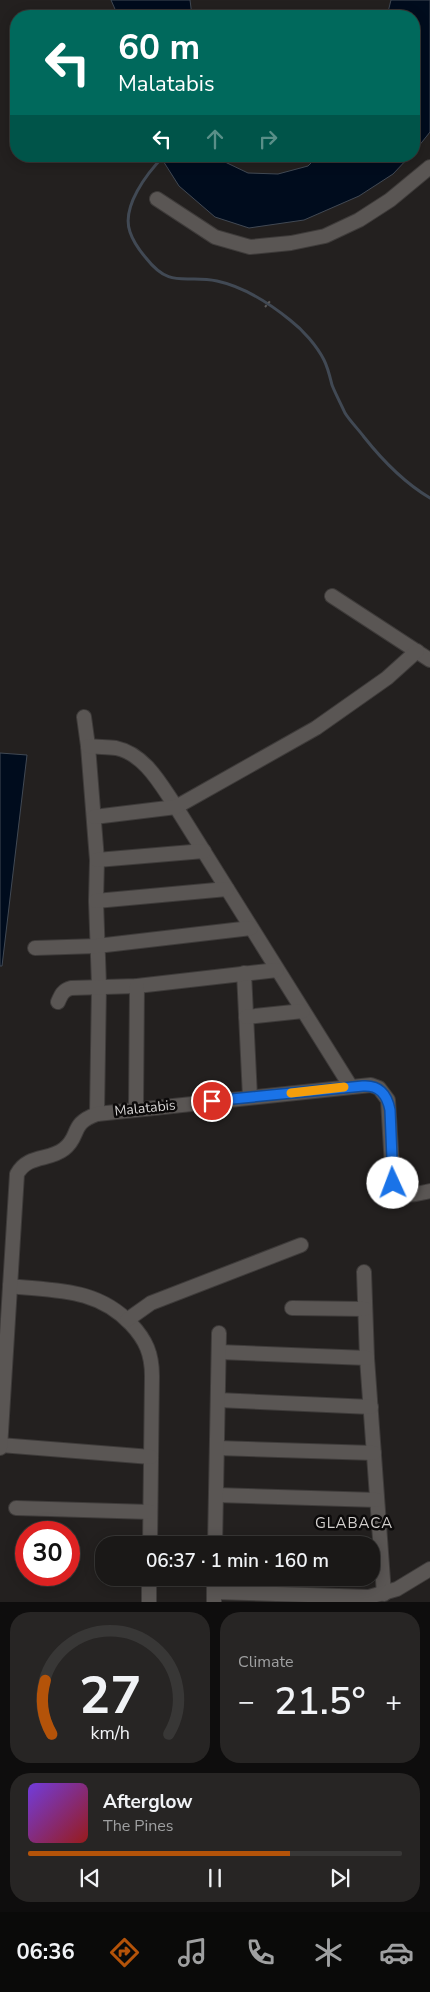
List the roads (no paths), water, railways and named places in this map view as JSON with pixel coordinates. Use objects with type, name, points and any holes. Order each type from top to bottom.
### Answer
[{"type":"street","points":[[157,199],[215,237],[250,247],[291,243],[325,236],[359,220],[390,200],[430,167]]},
{"type":"street","points":[[332,596],[430,660]]},
{"type":"street","points":[[94,817],[176,807],[316,728],[387,678],[417,652]]},
{"type":"street","points":[[84,717],[97,860],[96,901],[99,986],[98,1114],[90,1116],[78,1125],[70,1142],[62,1150],[31,1160],[17,1174],[0,1447],[151,1457]]},
{"type":"street","points":[[88,746],[118,748],[140,759],[151,771],[204,851],[351,1087]]},
{"type":"street","points":[[97,860],[204,851]]},
{"type":"street","points":[[96,901],[227,889]]},
{"type":"street","points":[[34,948],[97,946],[252,928]]},
{"type":"street","points":[[58,1002],[60,995],[65,989],[99,986],[136,986],[277,970]]},
{"type":"street","points":[[244,973],[250,1097]]},
{"type":"street","points":[[136,986],[136,1109]]},
{"type":"street","points":[[246,1017],[303,1011]]},
{"type":"street","name":"Malatabis","points":[[98,1114],[371,1086],[379,1088],[388,1100],[393,1183],[395,1188],[402,1194],[409,1196],[430,1191]]},
{"type":"street","points":[[127,1320],[151,1303],[301,1245]]},
{"type":"street","points":[[364,1272],[367,1358],[377,1500],[376,1536]]},
{"type":"street","points":[[10,1286],[80,1294],[103,1301],[127,1320],[148,1346],[152,1359],[150,1536]]},
{"type":"street","points":[[292,1308],[365,1308]]},
{"type":"street","points":[[215,1536],[219,1333]]},
{"type":"street","points":[[219,1352],[367,1358]]},
{"type":"street","points":[[218,1400],[371,1407]]},
{"type":"street","points":[[217,1448],[374,1453]]},
{"type":"street","points":[[216,1495],[377,1500]]},
{"type":"street","points":[[16,1508],[150,1512]]},
{"type":"street","points":[[214,1597],[357,1597],[384,1594],[397,1589],[430,1569]]},
{"type":"street","points":[[380,1572],[384,1594]]},
{"type":"street","points":[[149,1586],[149,1602]]},
{"type":"water","points":[[111,0],[190,0],[191,10],[115,10]]},
{"type":"water","points":[[391,0],[430,0],[430,132],[420,144],[420,10],[388,10]]},
{"type":"water","points":[[164,162],[225,162],[248,173],[278,174],[308,166],[312,162],[404,162],[393,174],[359,196],[304,220],[249,228],[215,217],[179,186]]},
{"type":"water","points":[[0,753],[27,755],[2,966],[0,966]]},
{"type":"waterway","points":[[159,162],[137,191],[129,212],[130,232],[144,255],[155,268],[171,277],[217,281],[247,291],[295,324],[309,338],[321,355],[327,366],[332,385],[349,419],[394,471],[430,498]]},
{"type":"district","name":"GLABACA","points":[[354,1523]]}]
